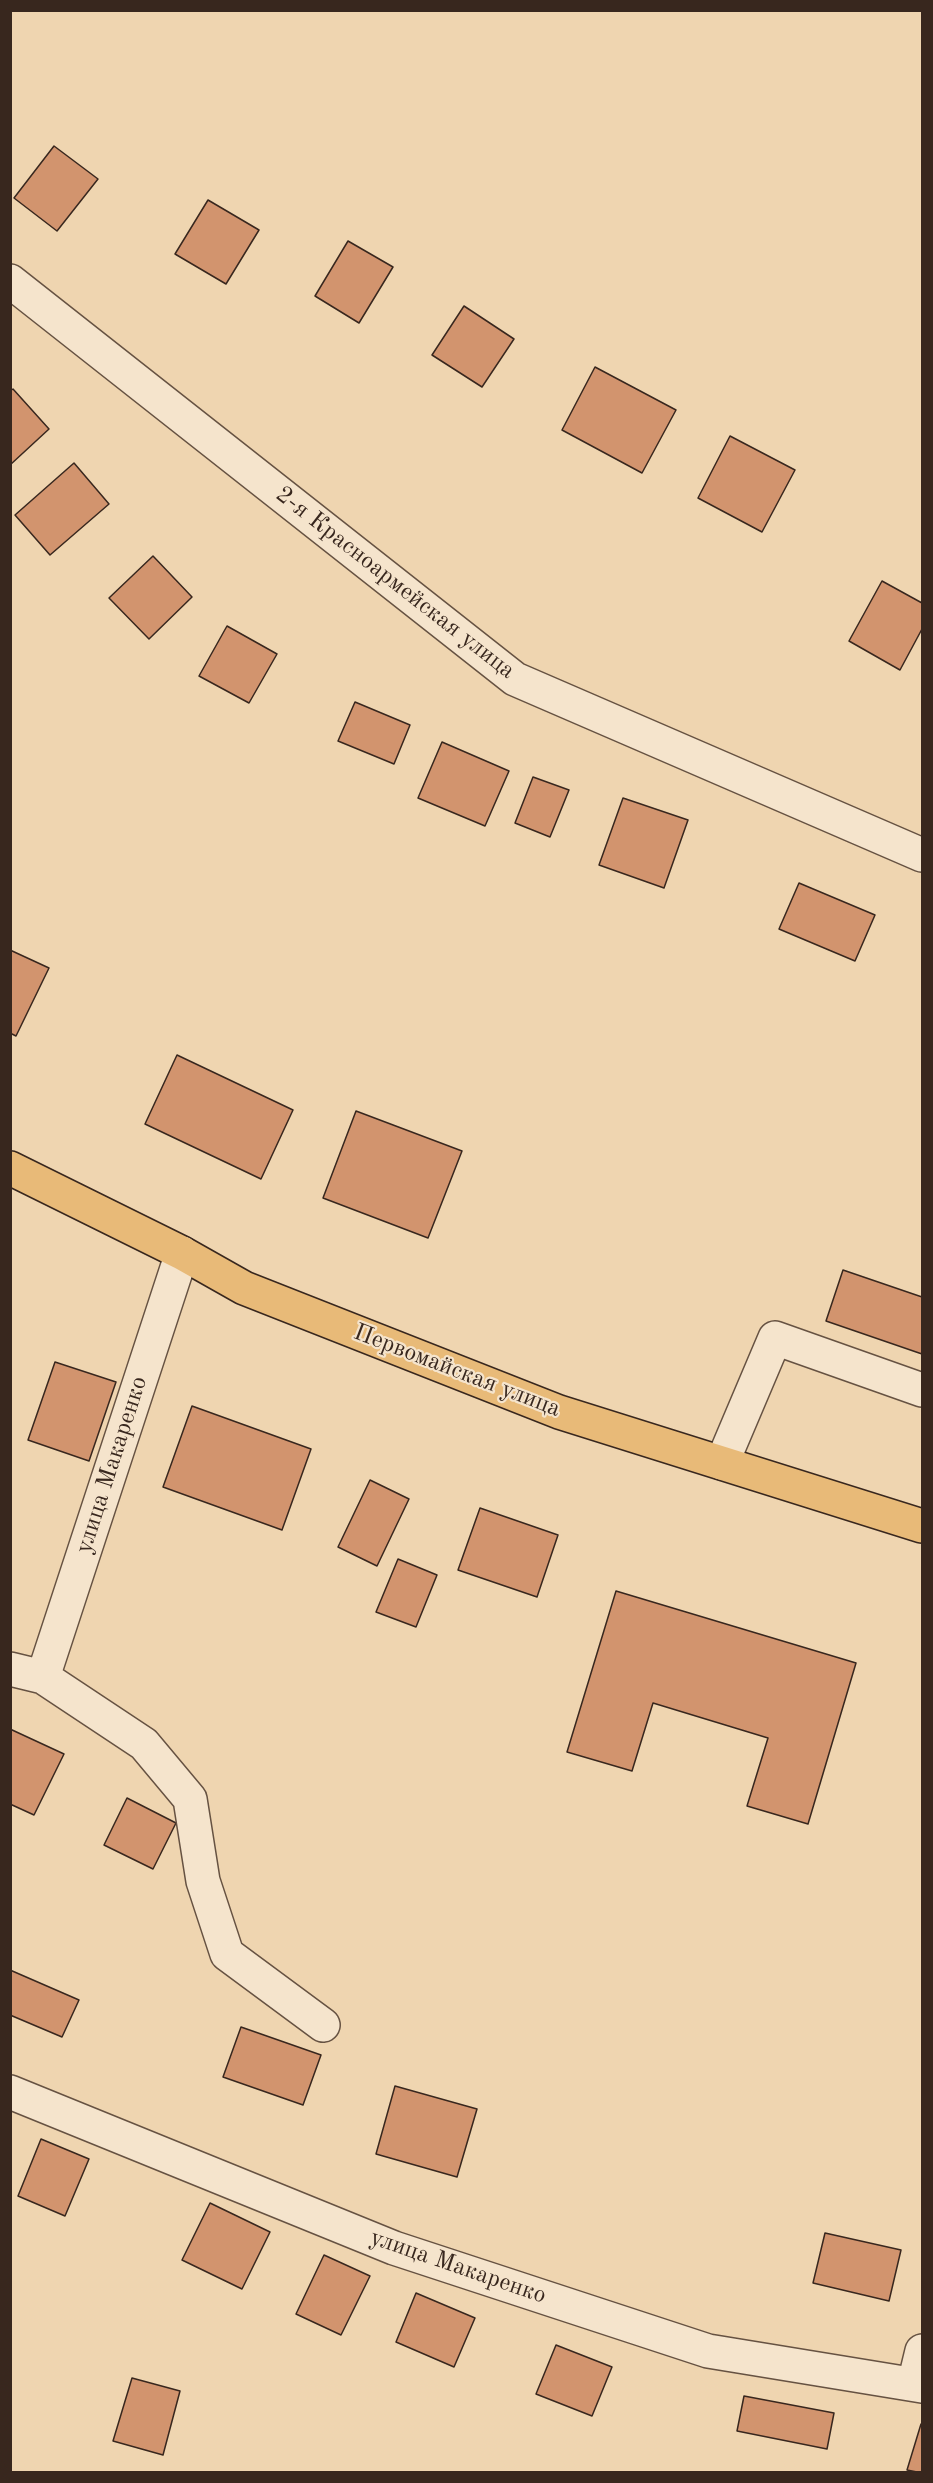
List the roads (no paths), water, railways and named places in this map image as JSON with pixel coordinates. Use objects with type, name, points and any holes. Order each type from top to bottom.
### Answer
[{"type":"main road","name":"Первомайская улица","points":[[10,1167],[182,1253],[244,1287],[548,1408],[922,1525]]},
{"type":"street","name":"2-я Красноармейская улица","points":[[10,280],[515,679],[922,855]]},
{"type":"street","name":"улица Макаренко","points":[[42,1677],[182,1253]]},
{"type":"street","points":[[722,1463],[775,1338],[922,1390]]},
{"type":"street","points":[[10,1669],[42,1677],[144,1744],[190,1799],[203,1881],[227,1954],[323,2025]]},
{"type":"street","name":"улица Макаренко","points":[[10,2092],[394,2248],[697,2347],[918,2385]]},
{"type":"street","points":[[918,2385],[922,2351]]}]
